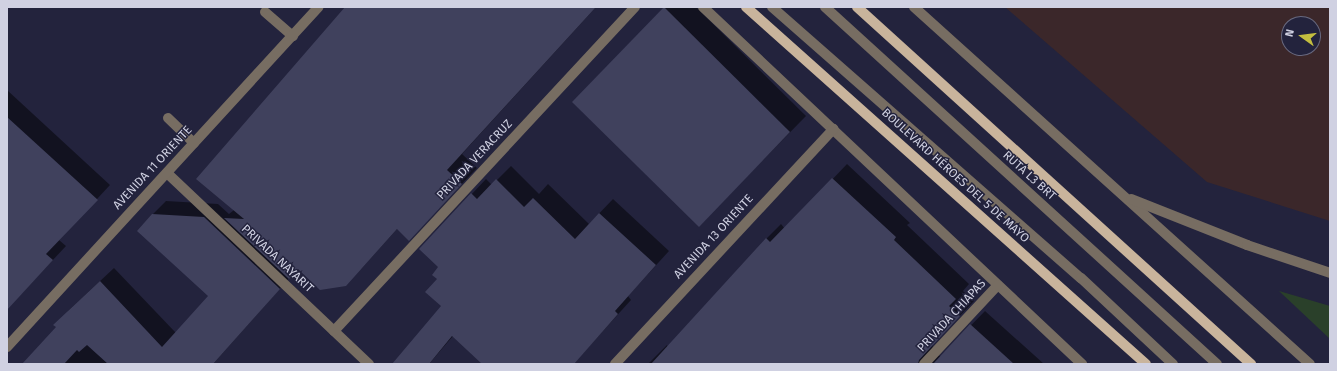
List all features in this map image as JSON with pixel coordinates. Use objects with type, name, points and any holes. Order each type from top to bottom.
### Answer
[{"type":"main road","name":"BOULEVARD HÉROES DEL 5 DE MAYO","points":[[746,7],[1146,364]]},
{"type":"main road","points":[[857,7],[1252,364]]},
{"type":"street","name":"AVENIDA 11 ORIENTE","points":[[7,347],[319,7]]},
{"type":"street","name":"PRIVADA VERACRUZ","points":[[334,331],[635,7]]},
{"type":"street","points":[[703,7],[1082,364]]},
{"type":"street","points":[[772,7],[1081,278],[1173,364]]},
{"type":"street","name":"RUTA L3 BRT","points":[[825,7],[1217,364]]},
{"type":"street","points":[[914,7],[1310,364]]},
{"type":"street","points":[[266,12],[293,36]]},
{"type":"street","points":[[168,118],[194,143]]},
{"type":"street","name":"AVENIDA 13 ORIENTE","points":[[615,364],[833,128]]},
{"type":"street","name":"PRIVADA NAYARIT","points":[[167,173],[369,364]]},
{"type":"street","points":[[1124,197],[1247,245],[1330,273]]},
{"type":"street","name":"PRIVADA CHIAPAS","points":[[924,364],[998,285]]},
{"type":"shaded area","points":[[1005,7],[1330,7],[1330,221],[1207,182]]},
{"type":"green space","points":[[1279,291],[1330,306],[1330,339]]},
{"type":"building","points":[[345,7],[596,7],[447,170],[462,184],[409,241],[397,229],[346,286],[320,290],[298,269],[289,279],[224,218],[244,219],[196,179]]},
{"type":"building","points":[[664,7],[790,132],[699,227],[572,102]]},
{"type":"building","points":[[7,117],[98,200],[46,254],[53,260],[7,310]]},
{"type":"building","points":[[832,178],[896,237],[894,240],[956,299],[949,306],[960,316],[919,360],[918,364],[651,364],[766,238],[770,242]]},
{"type":"building","points":[[496,179],[524,207],[533,198],[575,239],[599,213],[656,265],[615,311],[618,314],[574,364],[482,364],[452,336],[429,364],[392,364],[441,306],[425,292],[437,279],[432,275],[438,267],[419,249],[471,193],[477,199]]},
{"type":"building","points":[[152,214],[204,217],[280,289],[213,364],[108,364],[87,345],[79,352],[77,350],[64,364],[22,364],[56,327],[53,325],[100,281],[162,347],[208,296],[137,231]]},
{"type":"building","points":[[970,324],[1014,364],[933,364]]}]
